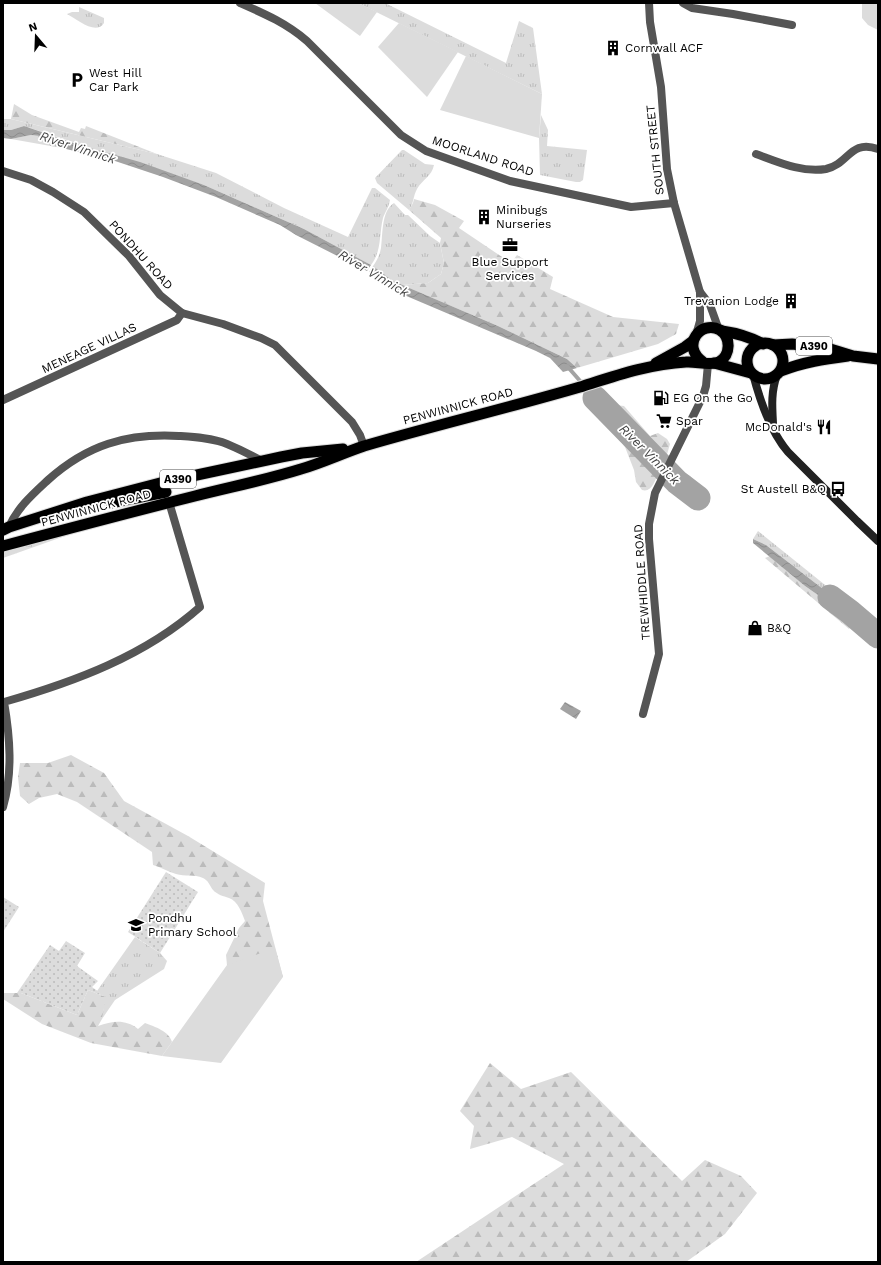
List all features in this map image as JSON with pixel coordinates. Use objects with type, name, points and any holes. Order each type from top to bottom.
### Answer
[{"type":"highway","points":[[709,328],[720,331],[728,341],[729,347],[724,358],[720,361],[708,363],[698,359],[694,354],[692,347],[694,338],[704,329],[709,328]]},
{"type":"highway","name":"A390","points":[[720,331],[732,332],[768,344],[792,344],[827,348],[853,356],[878,360]]},
{"type":"highway","name":"A390","points":[[652,366],[685,347],[694,338]]},
{"type":"highway","points":[[768,344],[778,349],[782,354],[783,366],[779,373],[769,379],[763,380],[752,374],[747,361],[752,350],[757,346],[768,344]]},
{"type":"highway","name":"A390","points":[[779,373],[814,360],[853,356]]},
{"type":"highway","name":"A390","points":[[652,366],[686,362],[708,363],[752,374]]},
{"type":"highway","name":"PENWINNICK ROAD","points":[[6,528],[87,502],[166,492],[301,469],[361,447],[439,424],[566,391],[652,366]]},
{"type":"highway","name":"PENWINNICK ROAD","points":[[3,546],[262,461],[302,453],[361,447]]},
{"type":"main road","points":[[773,430],[772,402],[774,384],[779,373]]},
{"type":"main road","points":[[752,374],[773,430],[780,442],[856,521],[878,541]]},
{"type":"street","name":"MOORLAND ROAD","points":[[240,3],[277,20],[292,29],[322,56],[401,136],[426,151],[510,180],[631,207],[674,203]]},
{"type":"street","name":"SOUTH STREET","points":[[649,3],[650,22],[661,87],[667,169],[674,203],[700,292],[700,321],[694,338]]},
{"type":"street","points":[[683,3],[692,8],[792,25]]},
{"type":"street","points":[[756,154],[788,166],[817,170],[834,166],[857,148],[864,146],[878,149]]},
{"type":"street","name":"PONDHU ROAD","points":[[3,171],[31,180],[84,212],[129,256],[160,294],[182,313],[223,324],[261,338],[274,345],[352,422],[360,435],[361,447]]},
{"type":"street","name":"SOUTH STREET","points":[[700,292],[710,305],[720,331]]},
{"type":"street","name":"MENEAGE VILLAS","points":[[3,400],[177,320],[182,313]]},
{"type":"street","name":"TREWHIDDLE ROAD","points":[[643,714],[659,654],[651,571],[649,524],[655,492],[706,386],[708,363]]},
{"type":"street","points":[[6,528],[14,516],[35,492],[57,472],[85,454],[117,440],[147,435],[195,437],[226,444],[262,461]]},
{"type":"street","points":[[3,807],[9,772],[10,750],[4,702],[67,682],[120,660],[158,638],[200,607],[166,492]]},
{"type":"green space","points":[[315,3],[358,3],[377,12],[360,36]]},
{"type":"green space","points":[[358,3],[385,3],[506,63],[519,21],[533,28],[542,94]]},
{"type":"green space","points":[[862,3],[878,3],[878,30],[868,25],[862,18]]},
{"type":"green space","points":[[79,7],[104,18],[104,23],[101,27],[91,27],[67,14],[79,12]]},
{"type":"green space","points":[[399,23],[458,52],[427,97],[378,47]]},
{"type":"green space","points":[[466,56],[542,94],[539,138],[440,110]]},
{"type":"green space","points":[[14,104],[32,115],[79,132],[81,128],[85,129],[86,126],[157,154],[11,119]]},
{"type":"green space","points":[[541,115],[548,130],[547,146],[587,150],[583,180],[580,182],[540,175],[539,138]]},
{"type":"green space","points":[[3,119],[11,119],[157,154],[216,173],[284,208],[348,237],[372,188],[375,188],[390,200],[383,218],[380,242],[375,260],[371,265],[304,229],[204,185],[24,126],[11,130],[3,130]]},
{"type":"green space","points":[[31,135],[48,137],[62,148],[11,139]]},
{"type":"green space","points":[[402,150],[425,164],[434,165],[429,175],[417,189],[409,210],[377,183],[375,178]]},
{"type":"green space","points":[[414,199],[435,205],[464,221],[459,228],[511,263],[517,255],[553,277],[550,289],[613,317],[679,324],[676,334],[658,344],[577,368],[567,359],[498,326],[402,285],[428,283],[441,274],[444,263],[440,243],[441,238],[409,210]]},
{"type":"green space","points":[[394,203],[405,215],[408,215],[430,236],[440,243],[444,263],[441,274],[428,283],[402,285],[393,281],[373,266],[381,250],[385,217],[390,207]]},
{"type":"green space","points":[[615,405],[624,406],[650,436],[639,440],[610,410]]},
{"type":"green space","points":[[607,413],[633,443],[625,447],[603,418]]},
{"type":"green space","points":[[658,433],[667,439],[670,444],[664,465],[639,440]]},
{"type":"green space","points":[[633,443],[659,472],[653,485],[648,490],[642,490],[636,482],[634,470],[625,447]]},
{"type":"green space","points":[[678,469],[690,476],[705,489],[700,496],[675,475]]},
{"type":"green space","points":[[82,530],[3,558],[3,552]]},
{"type":"green space","points":[[758,531],[860,613],[858,616],[766,545],[753,539]]},
{"type":"green space","points":[[770,556],[805,586],[855,621],[849,629],[765,558]]},
{"type":"green space","points":[[71,755],[104,773],[124,801],[188,836],[265,883],[263,901],[283,977],[227,965],[226,955],[239,928],[245,921],[235,902],[215,892],[205,879],[196,876],[176,874],[153,865],[152,852],[77,802],[57,794],[39,798],[29,804],[20,796],[18,777],[20,763],[48,763]]},
{"type":"green space","points":[[166,872],[198,892],[160,953],[128,932]]},
{"type":"green space","points":[[3,897],[19,907],[3,932]]},
{"type":"green space","points":[[135,937],[160,953],[167,961],[164,969],[115,1000],[102,1019],[105,997],[97,991]]},
{"type":"green space","points":[[66,941],[85,953],[77,966],[98,981],[92,987],[106,997],[88,990],[77,1015],[21,993],[17,993],[50,945],[59,951]]},
{"type":"green space","points":[[275,948],[283,977],[221,1063],[162,1056],[227,965]]},
{"type":"green space","points":[[88,990],[106,997],[102,1019],[98,1026],[109,1023],[124,1022],[138,1029],[145,1023],[157,1028],[165,1032],[172,1042],[162,1056],[91,1043],[42,1024],[3,999],[3,993],[21,993],[77,1015]]},
{"type":"green space","points":[[490,1063],[521,1089],[571,1072],[682,1181],[705,1160],[741,1176],[757,1193],[725,1234],[686,1262],[416,1262],[564,1164],[512,1137],[470,1149],[474,1126],[460,1111]]},
{"type":"water","points":[[24,126],[80,145],[140,162],[204,185],[304,229],[371,265],[367,271],[296,235],[280,225],[216,197],[112,160],[62,148],[50,137],[31,135],[11,139],[3,138],[3,130],[11,130]]},
{"type":"water","points":[[373,266],[393,281],[498,326],[567,359],[577,368],[563,372],[550,358],[536,351],[397,292],[378,280],[369,272]]},
{"type":"water","points":[[610,410],[664,465],[659,472],[607,413]]},
{"type":"water","points":[[675,475],[700,496],[695,502],[672,486],[670,483]]},
{"type":"water","points":[[753,539],[766,545],[858,616],[855,621],[805,586],[753,543]]},
{"type":"water","points":[[565,702],[581,711],[576,719],[560,709]]},
{"type":"waterway","name":"River Vinnick","points":[[567,366],[595,398]]},
{"type":"waterway","name":"River Vinnick","points":[[595,398],[677,482],[698,498]]},
{"type":"waterway","name":"River Vinnick","points":[[830,597],[878,636]]},
{"type":"place","name":"Cornwall ACF","points":[[613,48]]},
{"type":"place","name":"West Hill Car Park","points":[[77,80]]},
{"type":"place","name":"Minibugs Nurseries","points":[[484,217]]},
{"type":"place","name":"Blue Support Services","points":[[510,245]]},
{"type":"place","name":"Trevanion Lodge","points":[[791,301]]},
{"type":"place","name":"EG On the Go","points":[[661,398]]},
{"type":"place","name":"Spar","points":[[664,421]]},
{"type":"place","name":"McDonald's","points":[[824,427]]},
{"type":"place","name":"St Austell B&Q","points":[[838,489]]},
{"type":"place","name":"B&Q","points":[[755,628]]},
{"type":"place","name":"Pondhu Primary School","points":[[136,925]]}]
